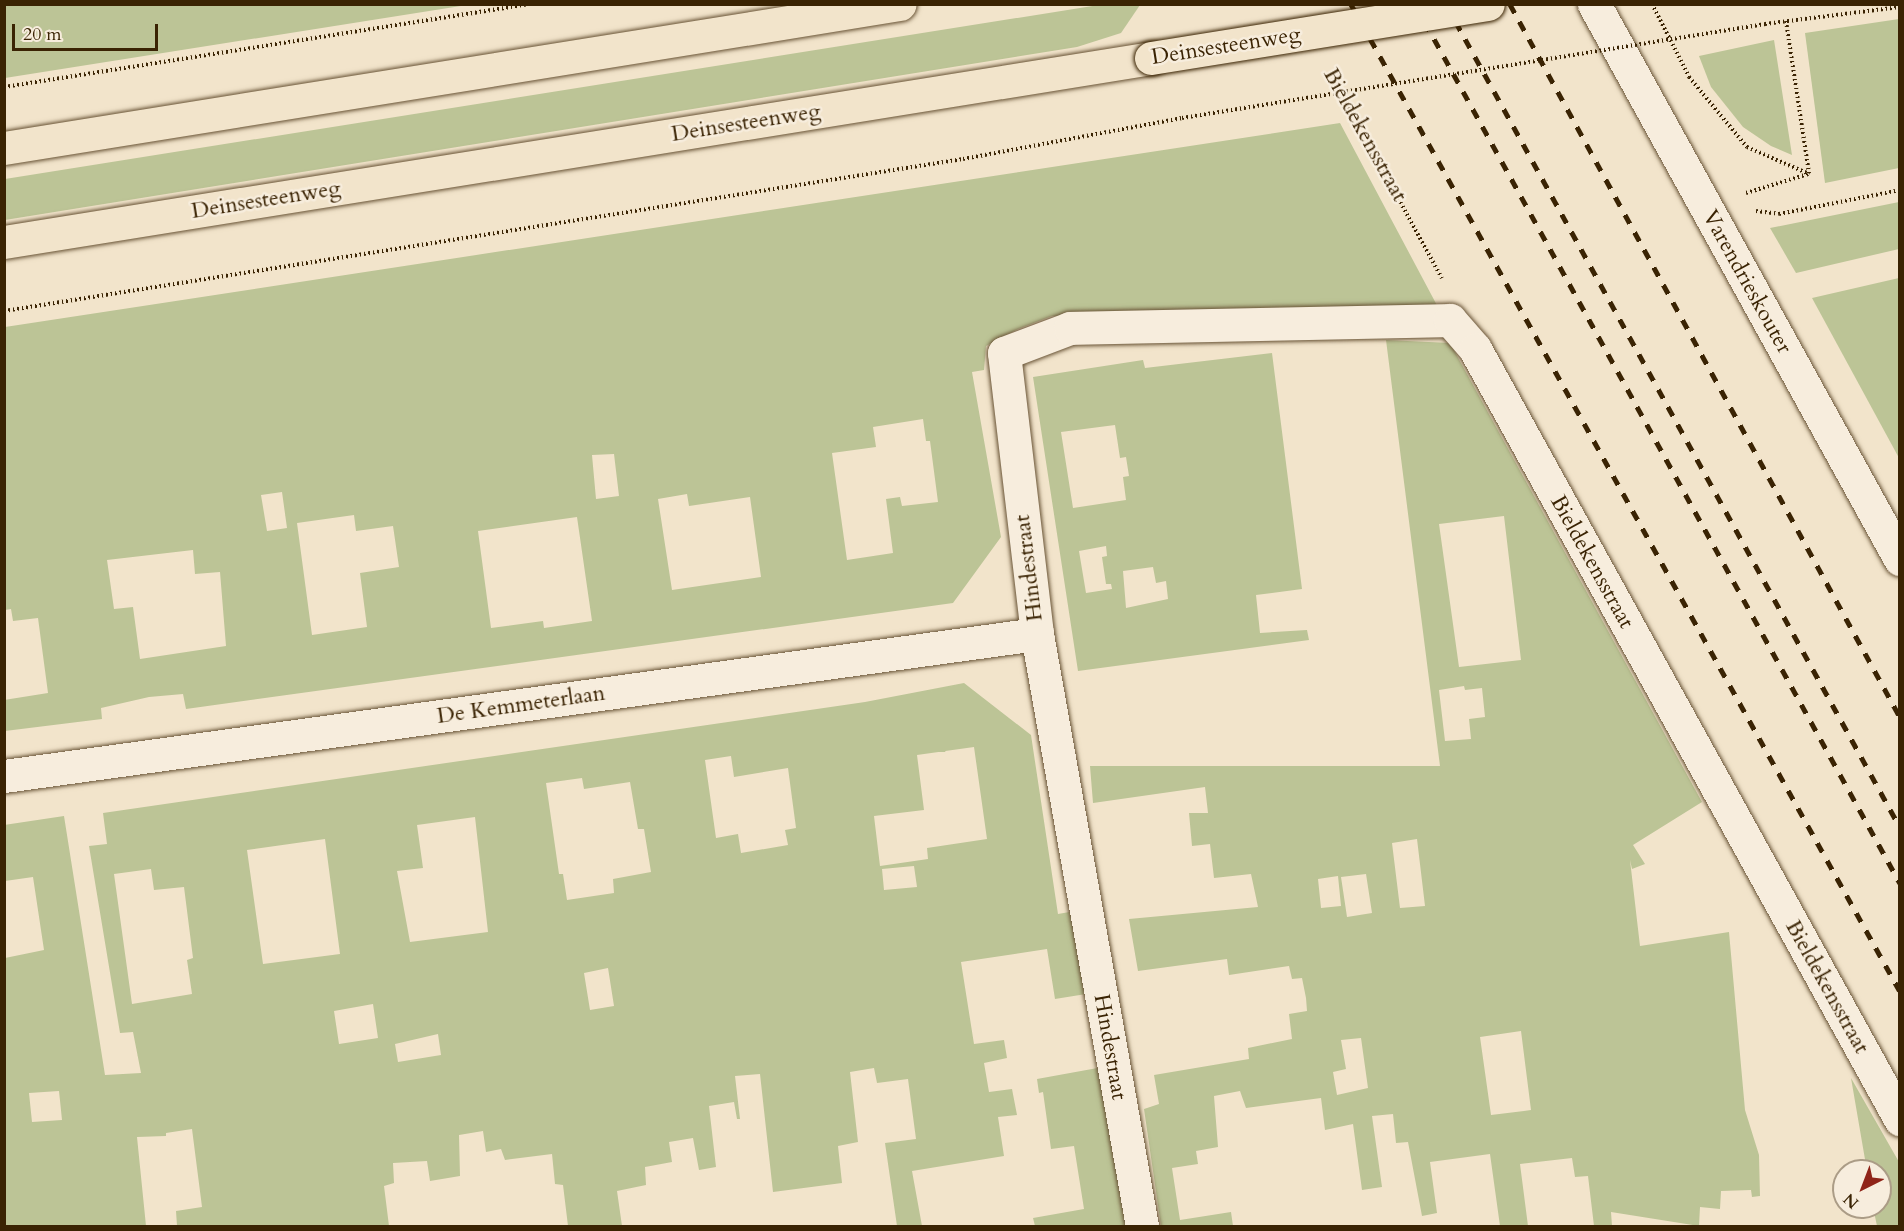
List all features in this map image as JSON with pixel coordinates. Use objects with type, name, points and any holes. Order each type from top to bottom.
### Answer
[{"type":"highway","points":[[4,148],[900,4]]},
{"type":"highway","name":"Deinsesteenweg","points":[[4,242],[1488,4]]},
{"type":"street","name":"Varendrieskouter","points":[[1594,4],[1899,559]]},
{"type":"street","name":"Hindestraat","points":[[1142,1227],[1037,634],[1004,353],[1070,328],[1450,320]]},
{"type":"street","name":"Bieldekensstraat","points":[[1450,320],[1475,349],[1899,1119]]},
{"type":"street","name":"De Kemmeterlaan","points":[[4,776],[1037,634]]},
{"type":"path","points":[[4,87],[530,4]]},
{"type":"path","points":[[1652,4],[1689,76],[1748,147],[1809,174]]},
{"type":"path","points":[[4,311],[963,159],[1182,118],[1765,24],[1899,7]]},
{"type":"path","points":[[1786,21],[1809,174]]},
{"type":"path","name":"Bieldekensstraat","points":[[1325,64],[1441,272],[1450,320]]},
{"type":"path","points":[[1809,174],[1745,193],[1744,200],[1748,210],[1779,214],[1899,190]]},
{"type":"path","points":[[1710,215],[1744,200]]},
{"type":"green space","points":[[5,4],[467,4],[467,5],[5,78]]},
{"type":"green space","points":[[1105,4],[1140,5],[1121,33],[1077,47],[5,220],[5,179]]},
{"type":"green space","points":[[1899,19],[1899,168],[1825,183],[1805,33]]},
{"type":"green space","points":[[1774,40],[1792,155],[1771,146],[1743,127],[1711,87],[1699,56]]},
{"type":"green space","points":[[1340,123],[1440,311],[1052,316],[1018,329],[986,346],[984,370],[972,372],[1001,537],[953,603],[186,709],[183,694],[149,697],[101,708],[102,719],[5,731],[4,700],[48,693],[38,618],[13,621],[11,609],[5,610],[5,327]],"holes":[[[923,419],[926,441],[930,441],[938,502],[902,506],[900,497],[886,499],[893,553],[847,560],[832,453],[876,447],[873,427]],[[614,454],[619,496],[596,499],[592,455]],[[282,492],[287,528],[267,531],[261,495]],[[687,494],[689,506],[750,497],[761,577],[672,590],[658,499]],[[354,515],[356,531],[393,526],[399,567],[360,573],[367,627],[312,635],[297,523]],[[577,517],[592,621],[544,628],[543,621],[491,628],[478,531]],[[193,550],[195,574],[220,572],[226,646],[140,659],[133,607],[114,609],[107,560]]]},
{"type":"green space","points":[[1899,202],[1899,249],[1796,273],[1770,228]]},
{"type":"green space","points":[[1900,278],[1899,458],[1812,298]]},
{"type":"green space","points":[[1386,340],[1450,343],[1702,802],[1633,845],[1645,864],[1632,869],[1630,860],[1640,946],[1729,932],[1745,1110],[1759,1155],[1760,1196],[1752,1197],[1751,1190],[1721,1191],[1720,1209],[1700,1207],[1699,1226],[1611,1212],[1612,1226],[1594,1226],[1588,1176],[1575,1177],[1572,1158],[1520,1164],[1528,1226],[1500,1226],[1490,1154],[1430,1162],[1437,1213],[1422,1216],[1408,1142],[1396,1143],[1393,1114],[1372,1116],[1382,1187],[1362,1190],[1353,1124],[1325,1130],[1321,1098],[1246,1108],[1240,1091],[1214,1096],[1218,1147],[1196,1151],[1198,1164],[1172,1168],[1180,1220],[1231,1212],[1233,1226],[1161,1226],[1144,1109],[1159,1104],[1154,1075],[1249,1059],[1248,1048],[1292,1039],[1289,1014],[1307,1011],[1306,998],[1302,978],[1292,979],[1289,966],[1229,975],[1227,959],[1138,971],[1129,919],[1258,907],[1251,874],[1214,878],[1210,844],[1192,846],[1189,813],[1208,813],[1205,787],[1093,803],[1090,766],[1440,766]],"holes":[[[1504,516],[1521,660],[1459,667],[1439,524]],[[1464,686],[1465,690],[1482,688],[1485,717],[1469,719],[1471,739],[1445,741],[1439,690]],[[1417,839],[1425,906],[1400,908],[1392,843]],[[1366,874],[1372,913],[1347,917],[1341,877]],[[1338,876],[1341,906],[1321,908],[1318,879]],[[1521,1031],[1531,1110],[1491,1115],[1480,1037]],[[1361,1038],[1368,1088],[1337,1095],[1333,1072],[1346,1069],[1341,1040]]]},
{"type":"green space","points":[[1272,353],[1302,589],[1256,595],[1260,633],[1307,630],[1309,640],[1078,671],[1033,377],[1143,360],[1145,368]],"holes":[[[1115,425],[1120,458],[1126,457],[1129,476],[1123,477],[1126,500],[1073,508],[1061,432]],[[1106,546],[1107,556],[1102,557],[1106,584],[1111,584],[1112,589],[1086,593],[1079,551]],[[1153,567],[1156,583],[1166,581],[1168,599],[1126,608],[1123,571]]]},
{"type":"green space","points":[[964,683],[1031,735],[1058,914],[1075,911],[1086,994],[1055,999],[1047,949],[961,962],[974,1044],[1004,1040],[1007,1058],[984,1063],[989,1092],[1012,1089],[1017,1115],[998,1117],[1004,1156],[912,1171],[922,1226],[897,1226],[885,1143],[916,1139],[908,1079],[877,1083],[874,1068],[850,1072],[858,1142],[838,1146],[842,1183],[773,1192],[760,1074],[735,1076],[740,1119],[737,1119],[734,1102],[709,1106],[716,1167],[699,1170],[693,1138],[669,1142],[672,1162],[645,1167],[646,1185],[617,1191],[622,1226],[568,1226],[563,1185],[555,1184],[552,1154],[505,1160],[501,1149],[486,1152],[483,1131],[459,1135],[460,1176],[430,1181],[427,1161],[393,1163],[394,1183],[384,1186],[389,1226],[177,1226],[176,1211],[202,1207],[192,1129],[166,1133],[166,1136],[137,1137],[146,1226],[5,1226],[5,958],[44,950],[33,877],[5,881],[4,825],[64,816],[105,1075],[141,1073],[133,1032],[120,1033],[89,846],[107,844],[103,813],[865,702]],"holes":[[[974,747],[987,839],[927,848],[928,859],[880,866],[874,816],[924,810],[917,755]],[[731,756],[734,777],[788,768],[796,828],[785,830],[788,845],[741,853],[738,834],[716,838],[705,760]],[[582,778],[584,789],[630,782],[638,829],[644,829],[651,872],[613,879],[614,893],[567,900],[563,874],[559,874],[546,783]],[[475,817],[488,932],[410,942],[397,871],[423,868],[417,825]],[[325,839],[340,954],[263,964],[247,850]],[[914,866],[917,887],[884,890],[882,869]],[[151,869],[154,890],[184,887],[193,958],[187,960],[192,994],[132,1004],[114,874]],[[608,968],[614,1006],[590,1010],[584,973]],[[373,1004],[378,1038],[339,1044],[334,1011]],[[438,1034],[441,1055],[398,1062],[395,1044]],[[59,1091],[62,1120],[32,1122],[29,1093]]]},
{"type":"green space","points":[[1103,1067],[1127,1226],[1035,1226],[1033,1218],[1084,1209],[1074,1146],[1051,1149],[1043,1092],[1039,1093],[1037,1079]]},
{"type":"green space","points":[[1851,1078],[1899,1162],[1899,1226],[1877,1226],[1876,1219],[1892,1219],[1892,1159],[1865,1159]]},
{"type":"railway","points":[[1351,4],[1900,991]]},
{"type":"railway","points":[[1415,4],[1900,883]]},
{"type":"railway","points":[[1446,4],[1900,827]]},
{"type":"railway","points":[[1510,4],[1900,717]]}]
